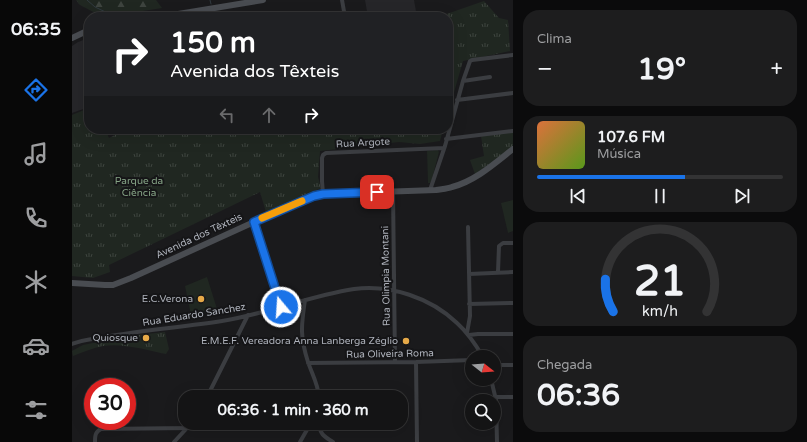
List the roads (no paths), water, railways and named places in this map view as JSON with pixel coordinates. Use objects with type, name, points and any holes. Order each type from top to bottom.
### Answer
[{"type":"main road","points":[[190,12],[263,0]]},
{"type":"main road","points":[[72,38],[84,32]]},
{"type":"main road","name":"Avenida dos Têxteis","points":[[72,283],[99,286],[112,284],[131,278],[314,196],[323,194],[430,190],[452,187],[484,172],[513,149]]},
{"type":"street","points":[[342,0],[344,12]]},
{"type":"street","points":[[453,114],[470,61],[513,55]]},
{"type":"street","points":[[463,81],[490,77]]},
{"type":"street","points":[[457,100],[513,93]]},
{"type":"street","points":[[446,139],[513,131]]},
{"type":"street","points":[[430,190],[447,134]]},
{"type":"street","name":"Rua Argote","points":[[323,194],[322,158],[326,153],[444,148]]},
{"type":"street","name":"Rua Olimpia Montani","points":[[393,191],[395,361]]},
{"type":"street","points":[[254,222],[281,307]]},
{"type":"street","points":[[468,227],[470,316],[468,334],[513,334]]},
{"type":"street","points":[[498,272],[499,246],[503,243],[513,243]]},
{"type":"street","points":[[469,274],[513,272]]},
{"type":"street","name":"Rua Eduardo Sanchez","points":[[72,343],[220,321],[305,300],[355,289],[369,288],[411,295],[431,304],[457,322],[468,334],[478,350]]},
{"type":"street","points":[[305,300],[301,332],[302,343],[318,390]]},
{"type":"street","points":[[469,304],[513,303]]},
{"type":"street","points":[[210,390],[248,315]]},
{"type":"street","name":"Rua Oliveira Roma","points":[[308,363],[465,360]]},
{"type":"street","points":[[416,362],[417,442]]},
{"type":"street","points":[[501,365],[513,365]]},
{"type":"street","points":[[501,396],[513,396]]},
{"type":"street","points":[[96,442],[95,436],[101,429],[178,428]]},
{"type":"street","points":[[174,442],[185,430]]},
{"type":"street","points":[[300,442],[307,430]]},
{"type":"street","points":[[320,430],[324,436],[333,442]]},
{"type":"street","points":[[496,430],[497,442]]},
{"type":"waterway","points":[[87,0],[95,7],[106,12]]},
{"type":"waterway","points":[[210,0],[211,4]]},
{"type":"place","name":"E.C.Verona","points":[[201,299]]},
{"type":"place","name":"Quiosque","points":[[146,338]]},
{"type":"place","name":"E.M.E.F. Vereadora Anna Lanberga Zéglio","points":[[406,341]]},
{"type":"park label","name":"Parque da Ciência","points":[[139,186]]}]
